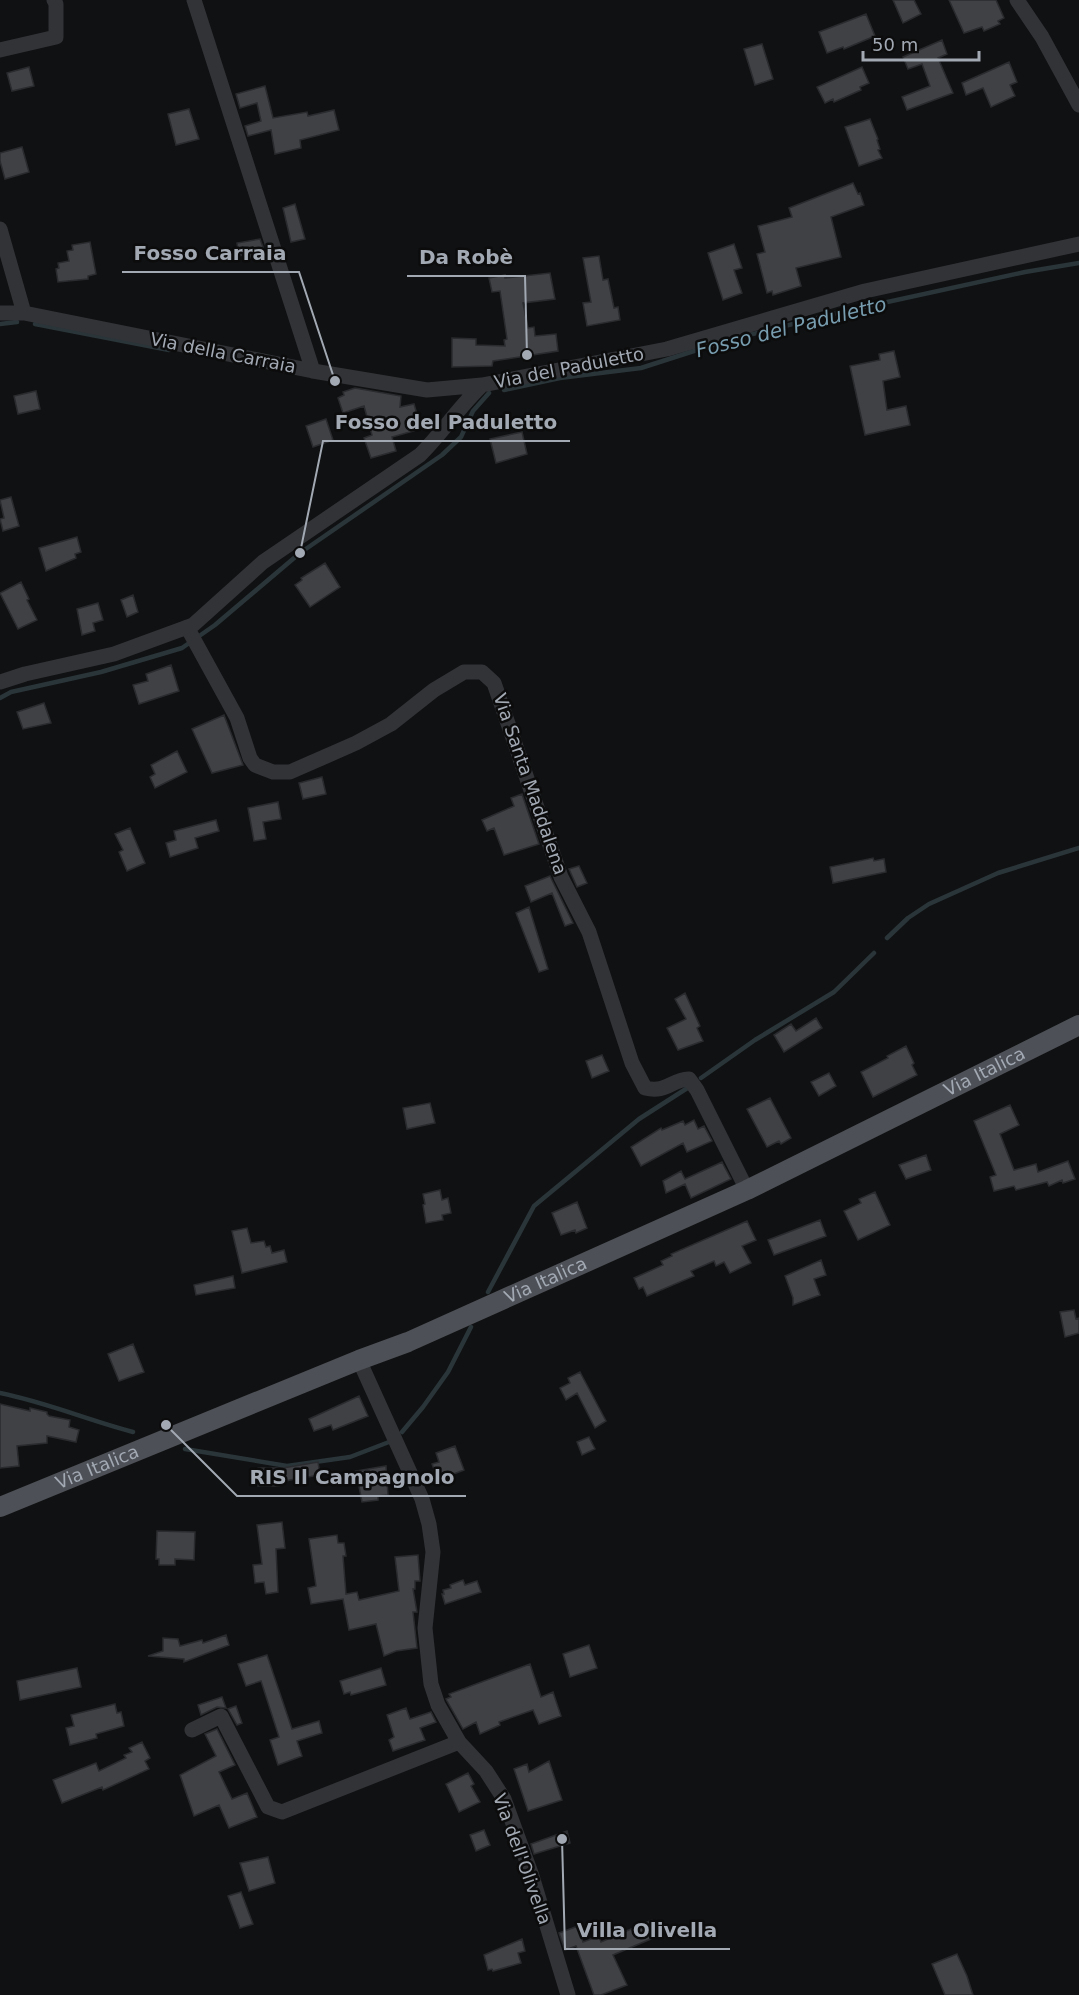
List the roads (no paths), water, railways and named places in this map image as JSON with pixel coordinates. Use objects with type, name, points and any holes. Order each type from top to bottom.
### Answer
[{"type":"main road","name":"Via Italica","points":[[0,1507],[419,1337],[747,1190],[1079,1025]]},
{"type":"street","points":[[0,50],[56,37],[54,0]]},
{"type":"street","points":[[194,0],[314,371]]},
{"type":"street","points":[[1017,0],[1041,37],[1079,105]]},
{"type":"street","points":[[0,229],[24,313]]},
{"type":"street","name":"Via del Paduletto","points":[[0,682],[25,674],[191,636],[193,625],[263,562],[420,456],[482,385],[667,349],[866,291],[1079,244]]},
{"type":"street","name":"Via della Carraia","points":[[0,313],[24,313],[314,371],[427,390],[482,385]]},
{"type":"street","name":"Via Santa Maddalena","points":[[191,636],[237,718],[250,758],[255,765],[273,772],[290,772],[364,738],[390,724],[434,690],[464,672],[482,672],[494,683],[561,876],[589,932],[632,1063],[645,1088],[658,1091],[683,1079],[693,1084],[747,1190]]},
{"type":"street","name":"Via dell'Olivella","points":[[359,1360],[422,1499],[429,1524],[433,1552],[425,1628],[431,1684],[438,1705],[459,1742],[486,1771],[504,1799],[531,1873],[568,1995]]},
{"type":"street","points":[[192,1730],[221,1716],[268,1807],[282,1812],[459,1742]]},
{"type":"waterway","name":"Fosso del Paduletto","points":[[504,390],[560,378],[641,368],[725,341],[837,313],[1025,272],[1079,263]]},
{"type":"waterway","points":[[0,324],[17,322]]},
{"type":"waterway","points":[[35,324],[169,350]]},
{"type":"waterway","name":"Fosso del Paduletto","points":[[0,698],[11,692],[101,672],[182,648],[215,625],[300,553],[442,455],[461,437],[473,411],[489,393]]},
{"type":"waterway","points":[[887,938],[908,918],[929,904],[998,873],[1079,848]]},
{"type":"waterway","points":[[701,1078],[755,1040],[834,992],[874,953]]},
{"type":"waterway","points":[[488,1292],[534,1206],[639,1119],[689,1087]]},
{"type":"waterway","points":[[402,1432],[448,1372],[471,1327]]},
{"type":"waterway","points":[[0,1393],[133,1432]]},
{"type":"waterway","points":[[185,1449],[287,1466],[350,1457],[389,1442]]},
{"type":"place","name":"Da Robè","points":[[527,355]]},
{"type":"place","name":"Fosso Carraia","points":[[335,381]]},
{"type":"place","name":"Fosso del Paduletto","points":[[300,553]]},
{"type":"place","name":"RIS Il Campagnolo","points":[[166,1425]]},
{"type":"place","name":"Villa Olivella","points":[[562,1839]]}]
